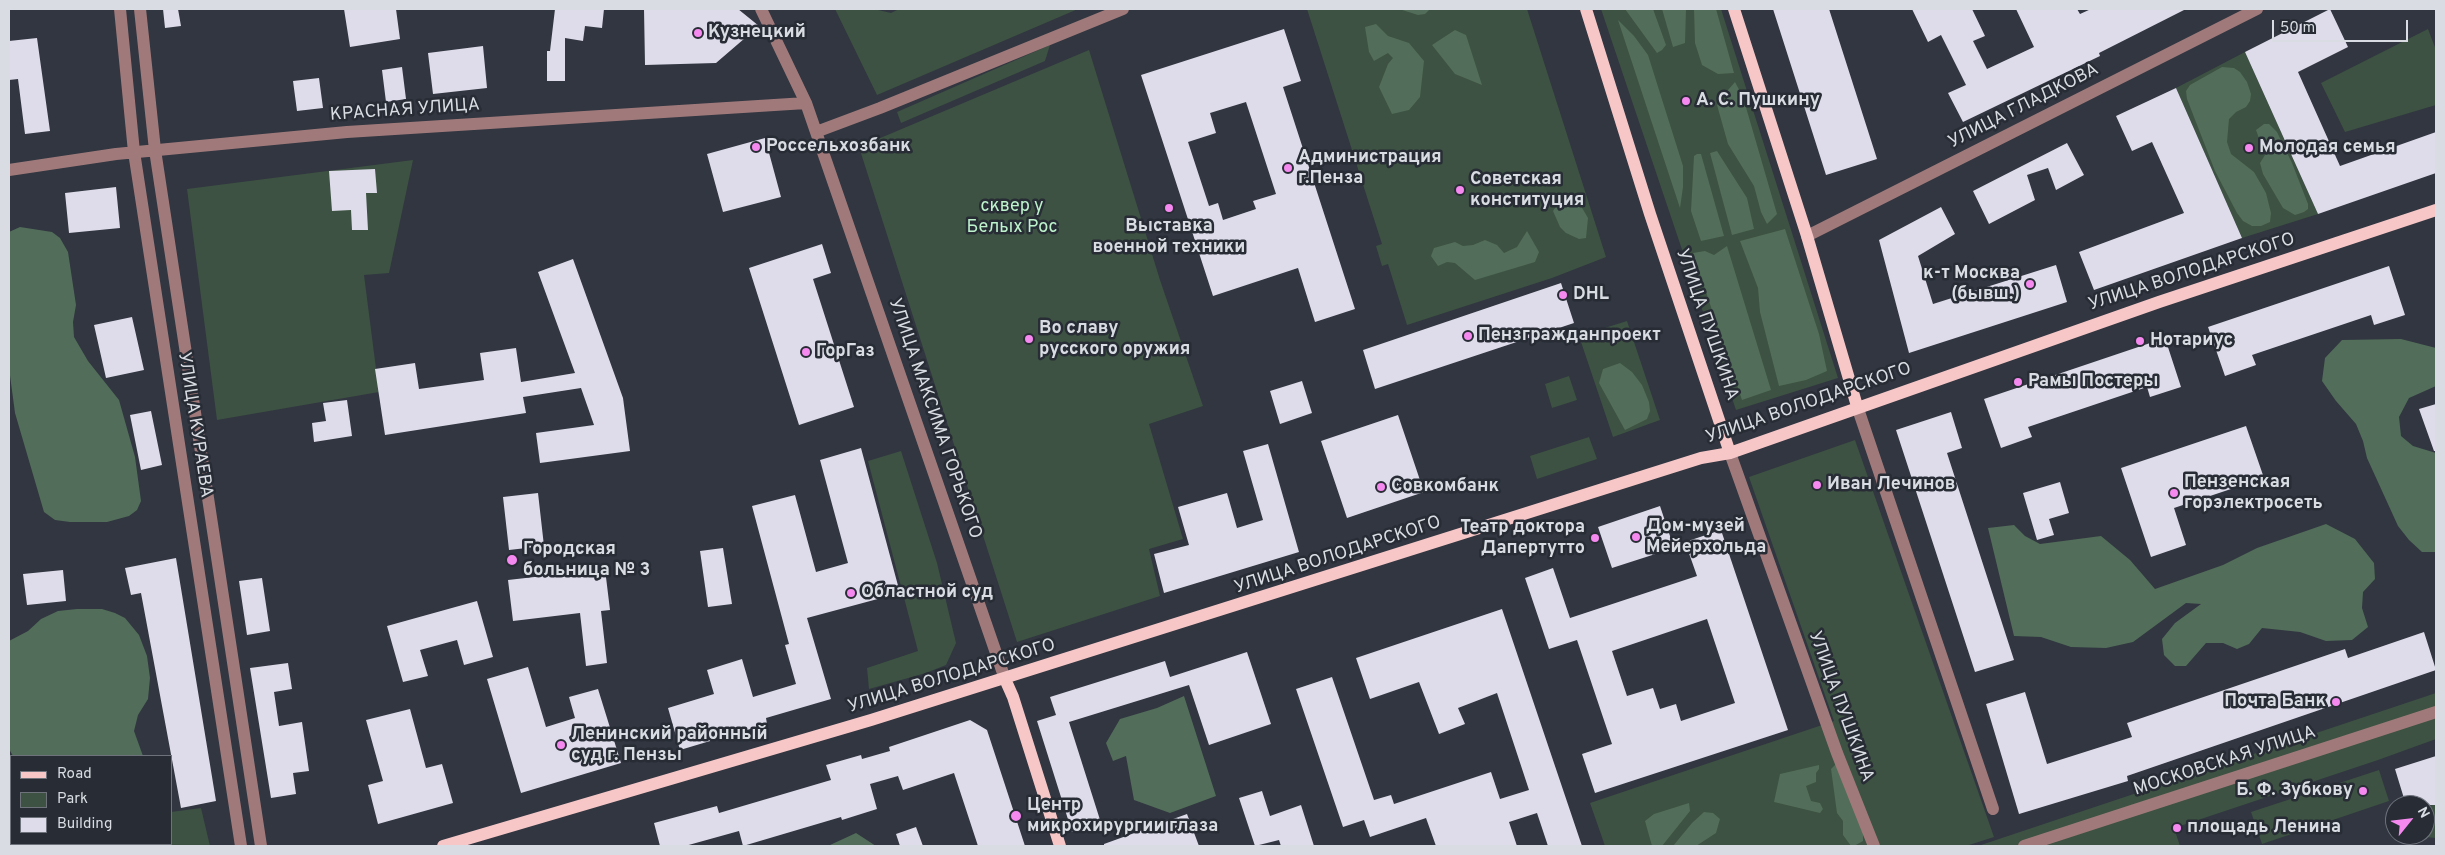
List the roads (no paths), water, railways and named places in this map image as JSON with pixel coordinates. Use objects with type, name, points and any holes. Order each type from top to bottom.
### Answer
[{"type":"main road","name":"УЛИЦА ПУШКИНА","points":[[1586,9],[1650,214],[1730,453]]},
{"type":"main road","points":[[1734,9],[1807,236],[1857,406]]},
{"type":"main road","name":"УЛИЦА ВОЛОДАРСКОГО","points":[[443,846],[1005,679],[1701,458],[1730,453],[1857,406],[2159,302],[2436,210]]},
{"type":"main road","name":"УЛИЦА МАКСИМА ГОРЬКОГО","points":[[1005,679],[1060,846]]},
{"type":"street","name":"УЛИЦА КУРАЕВА","points":[[120,9],[134,152],[241,846]]},
{"type":"street","name":"УЛИЦА КУРАЕВА","points":[[140,9],[155,150],[261,846]]},
{"type":"street","name":"УЛИЦА МАКСИМА ГОРЬКОГО","points":[[761,9],[806,103],[1005,679]]},
{"type":"street","name":"УЛИЦА ГЛАДКОВА","points":[[1807,236],[2256,9]]},
{"type":"street","points":[[816,132],[880,108],[1115,10]]},
{"type":"street","name":"КРАСНАЯ УЛИЦА","points":[[9,170],[134,152],[346,132],[806,103]]},
{"type":"street","points":[[1857,406],[1993,809]]},
{"type":"street","name":"УЛИЦА ПУШКИНА","points":[[1730,453],[1837,753],[1874,846]]},
{"type":"street","name":"МОСКОВСКАЯ УЛИЦА","points":[[2024,846],[2436,712]]},
{"type":"place","name":"Кузнецкий","points":[[698,33]]},
{"type":"place","name":"А. С. Пушкину","points":[[1686,101]]},
{"type":"place","name":"Россельхозбанк","points":[[756,147]]},
{"type":"place","name":"Молодая семья","points":[[2249,148]]},
{"type":"place","name":"Администрация г.Пенза","points":[[1288,168]]},
{"type":"place","name":"Советская конституция","points":[[1460,190]]},
{"type":"place","name":"Выставка военной техники","points":[[1169,208]]},
{"type":"place","name":"к-т Москва (бывш.)","points":[[2030,284]]},
{"type":"place","name":"DHL","points":[[1563,295]]},
{"type":"place","name":"Пензгражданпроект","points":[[1468,336]]},
{"type":"place","name":"Во славу русского оружия","points":[[1029,339]]},
{"type":"place","name":"Нотариус","points":[[2140,341]]},
{"type":"place","name":"ГорГаз","points":[[806,352]]},
{"type":"place","name":"Рамы Постеры","points":[[2018,382]]},
{"type":"place","name":"Иван Лечинов","points":[[1817,485]]},
{"type":"place","name":"Совкомбанк","points":[[1381,487]]},
{"type":"place","name":"Пензенская горэлектросеть","points":[[2174,493]]},
{"type":"place","name":"Дом-музей Мейерхольда","points":[[1636,537]]},
{"type":"place","name":"Театр доктора Дапертутто","points":[[1595,538]]},
{"type":"place","name":"Городская больница № 3","points":[[512,560]]},
{"type":"place","name":"Областной суд","points":[[851,593]]},
{"type":"place","name":"Почта Банк","points":[[2336,702]]},
{"type":"place","name":"Ленинский районный суд г. Пензы","points":[[561,745]]},
{"type":"place","name":"Б. Ф. Зубкову","points":[[2363,791]]},
{"type":"place","name":"Центр микрохирургии глаза","points":[[1016,816]]},
{"type":"place","name":"площадь Ленина","points":[[2177,828]]},
{"type":"park label","name":"сквер у Белых Рос","points":[[1012,217]]}]
